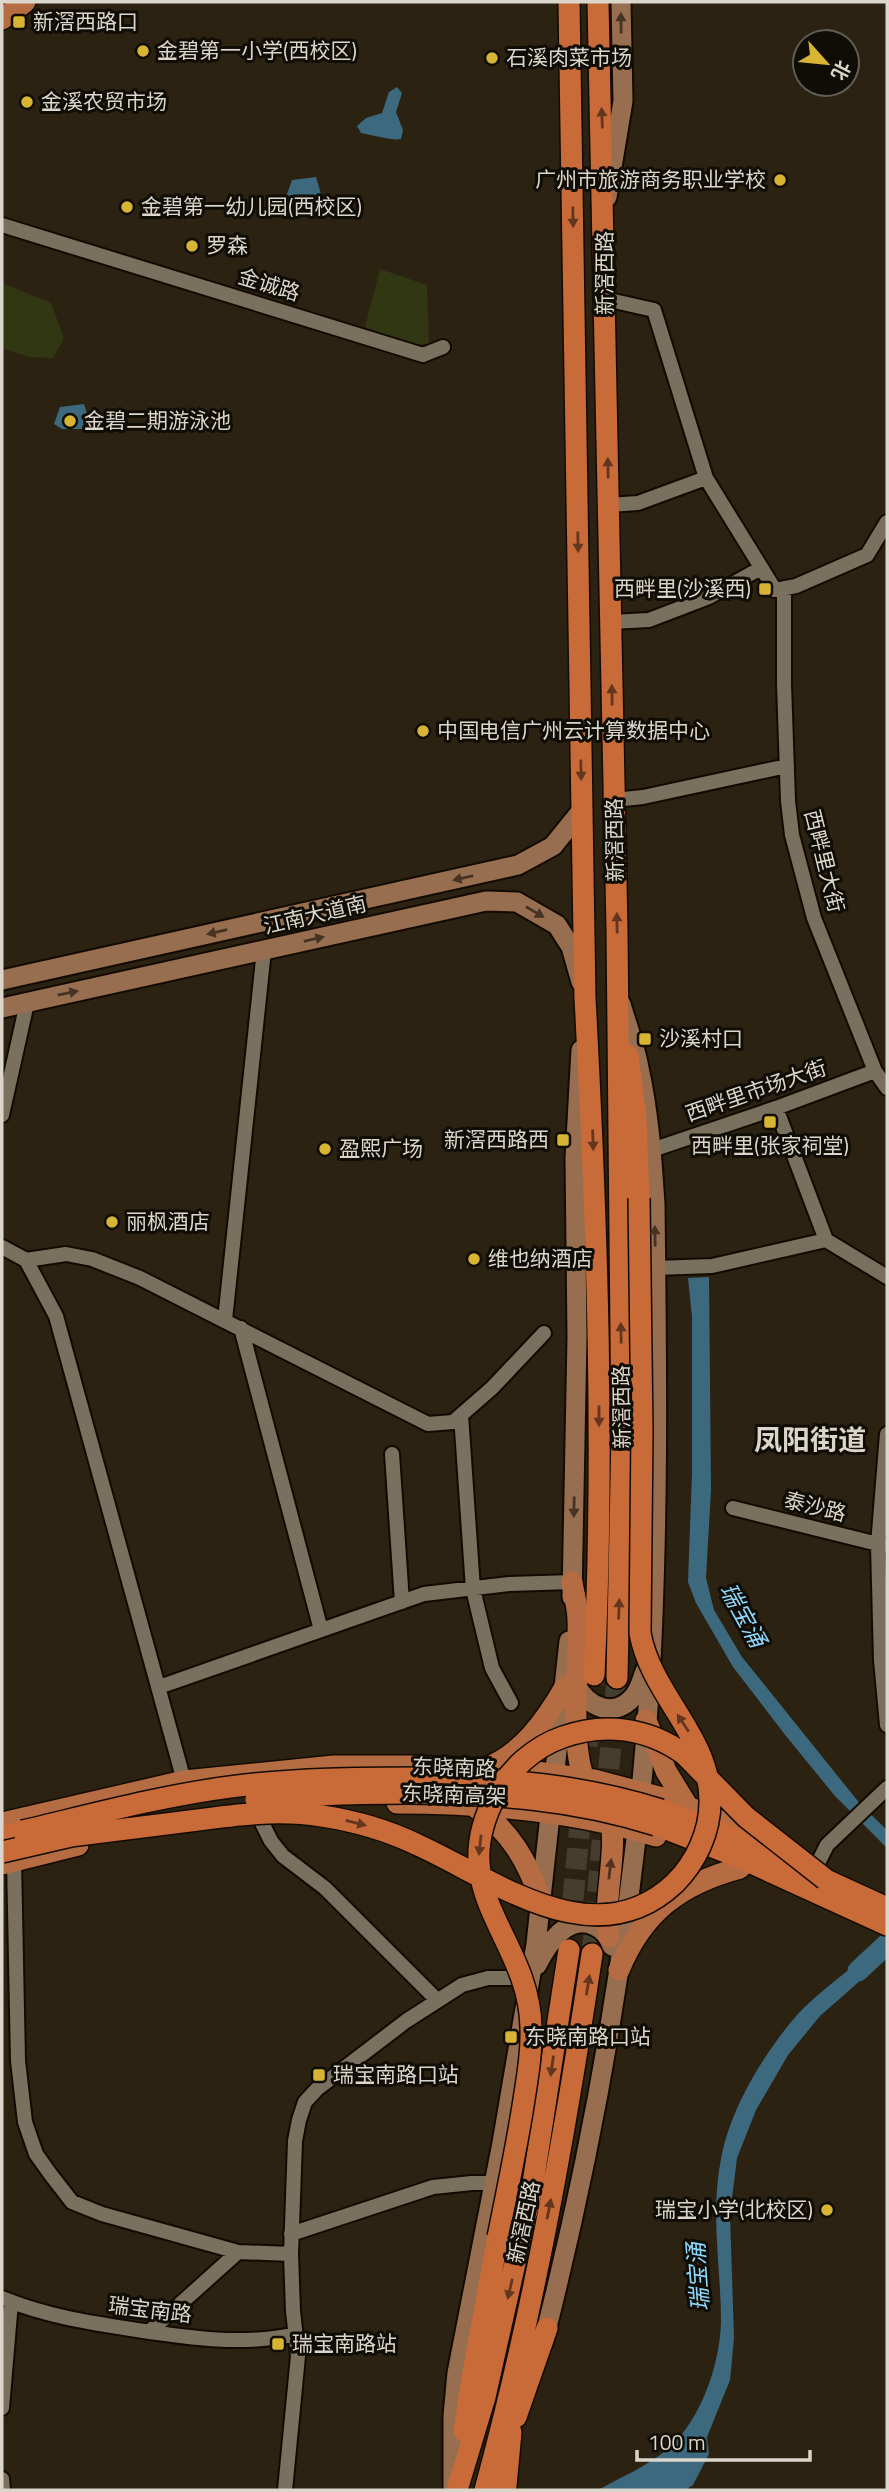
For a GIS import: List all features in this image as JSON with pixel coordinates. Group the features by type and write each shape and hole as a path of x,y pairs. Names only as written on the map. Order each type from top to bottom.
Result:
{"highway":[{"name":"新滘西路","path":"569,2 585,998 599,1343 598,1599 578,1682"},
{"name":"新滘西路","path":"598,2 618,991 622,1445 617,1678"},
{"path":"69,1836 257,1813 291,1812 321,1816 375,1828 405,1839 528,1900 559,1910 589,1914 618,1912 648,1902 684,1874 694,1859 709,1816 709,1788 698,1749 654,1676 640,1633 642,1431 639,1198 633,1084 618,991"},
{"path":"455,2490 472,2372 527,2082 532,2030 531,2011 522,1976 486,1901 480,1878 480,1839 490,1806 509,1775 532,1754 559,1738 608,1728 643,1733 672,1745 684,1754 746,1817 821,1872"},
{"name":"东晓南高架","path":"2,1836 180,1796 258,1784 354,1778 519,1781 579,1788 650,1806 821,1872 887,1908"},
{"name":"东晓南高架","path":"6,1859 69,1836 192,1809 265,1799 367,1793 526,1797 567,1802 612,1812 688,1836 887,1925"},
{"name":"新滘西路","path":"455,2490 485,2397 530,2196 569,1950"},
{"name":"新滘西路","path":"496,2489 517,2367 561,2147 592,1954"},
{"path":"496,2489 511,2429 547,2328"},
{"path":"511,2429 517,2367"}],"main road":[{"path":"2,19 25,2"},
{"path":"604,212 623,101 621,2"},
{"name":"江南大道南","path":"2,981 518,865 553,846 582,810"},
{"name":"江南大道南","path":"2,1008 486,901 504,900 517,902 557,925 570,947 585,998"},
{"path":"496,2489 547,2328 573,2212 619,1970 646,1720 655,1492 656,1268 652,1150 639,1065 618,991"},
{"path":"585,998 575,1133 577,1337 572,1582 578,1617 578,1746 583,1778 596,1798 636,1830"},
{"path":"578,1682 582,1698 598,1707 621,1707 634,1697 650,1654"},
{"path":"541,1901 529,1867 516,1846 494,1820 475,1807 484,1798 487,1788 486,1776 481,1770 505,1759 527,1740 578,1682"},
{"path":"455,2490 453,2416 457,2373 530,1978 555,1774 578,1682"},
{"path":"646,1720 666,1771 688,1807"},
{"name":"东晓南路","path":"2,1823 184,1781 334,1766 410,1766 555,1774 640,1790 688,1807 821,1872 887,1898"},
{"path":"555,1774 608,1814 613,1842 606,1905 609,1937 619,1970"},
{"name":"东晓南路","path":"6,1859 255,1809 368,1803 550,1813 636,1830 686,1846 887,1935"},
{"path":"619,1970 635,1935 673,1899 712,1875 740,1868"},
{"path":"530,1978 552,1939 569,1926 591,1924 609,1937"}],"street":[{"name":"金诚路","path":"2,225 423,355 443,347"},
{"path":"605,299 653,310 706,478 761,568 780,589 796,586 867,555 887,522"},
{"path":"609,505 638,503 706,478"},
{"path":"611,622 649,620 709,597 761,568"},
{"name":"西畔里大街","path":"780,589 792,835 814,918 875,1071 887,1088"},
{"path":"614,800 643,797 787,766"},
{"path":"225,1320 264,950"},
{"path":"2,1115 26,1003"},
{"name":"西畔里市场大街","path":"652,1150 875,1071"},
{"path":"776,1108 827,1240 887,1277"},
{"path":"656,1268 712,1266 827,1240"},
{"path":"2,1247 26,1260 56,1316 184,1781"},
{"path":"26,1260 66,1254 92,1259 140,1278 428,1424 453,1422 492,1388 544,1333"},
{"path":"241,1328 321,1630"},
{"path":"461,1415 473,1588 492,1668 511,1703"},
{"path":"887,1434 881,1660 887,1725"},
{"path":"392,1454 402,1602"},
{"name":"泰沙路","path":"733,1508 883,1545"},
{"path":"159,1687 424,1594 509,1584 572,1582"},
{"path":"821,1872 827,1845 883,1792"},
{"path":"255,1809 271,1841 283,1856 325,1888 436,1999"},
{"path":"6,1859 18,2061 25,2122 36,2154 72,2202 102,2214 238,2252 291,2254"},
{"path":"285,2490 297,2376 291,2254 295,2141 305,2102 317,2088 436,1999 462,1985 488,1978 530,1978"},
{"path":"291,2234 433,2187 494,2183"},
{"path":"149,2332 238,2252"},
{"path":"2,2408 6,2300"},
{"name":"瑞宝南路","path":"6,2300 66,2319 149,2332 245,2339 277,2338 296,2334"},
{"path":"2,2479 3,2490"}],"green space":[{"path":"380,269 427,285 429,344 410,345 365,327"},
{"path":"2,283 51,303 64,338 53,358 29,357 2,348"}],"water":[{"path":"397,87 402,93 396,112 403,130 401,139 361,133 357,126 366,118 382,113 389,92"},
{"path":"316,177 321,194 319,202 308,202 297,195 288,199 286,197 292,180"},
{"path":"84,404 89,420 87,429 62,429 54,424 60,407"},
{"path":"709,1277 711,1490 706,1578 714,1610 742,1657 861,1805 887,1830 887,1848 835,1796 733,1667 696,1603 688,1582 692,1472 692,1317 688,1278"},
{"path":"873,1950 887,1957 820,2016 788,2055 756,2110 737,2158 730,2214 734,2338 730,2380 707,2437 709,2454 693,2485 685,2490 598,2490 662,2453 691,2422 713,2373 720,2338 716,2200 721,2159 732,2121 761,2064 797,2015"}],"waterway":[{"name":"瑞宝涌","path":"858,1971 887,1944"}],"tunnel":[{"path":"587,1746 594,1675"},
{"path":"592,1954 617,1678"},
{"path":"570,1931 582,1802"}],"place":[{"name":"新滘西路口","path":"19,22"},
{"name":"金碧第一小学(西校区)","path":"143,51"},
{"name":"石溪肉菜市场","path":"492,58"},
{"name":"金溪农贸市场","path":"27,102"},
{"name":"广州市旅游商务职业学校","path":"780,180"},
{"name":"金碧第一幼儿园(西校区)","path":"127,207"},
{"name":"罗森","path":"192,246"},
{"name":"金碧二期游泳池","path":"70,421"},
{"name":"西畔里(沙溪西)","path":"765,589"},
{"name":"中国电信广州云计算数据中心","path":"423,731"},
{"name":"沙溪村口","path":"645,1039"},
{"name":"西畔里(张家祠堂)","path":"770,1122"},
{"name":"新滘西路西","path":"563,1140"},
{"name":"盈熙广场","path":"325,1149"},
{"name":"丽枫酒店","path":"112,1222"},
{"name":"维也纳酒店","path":"474,1259"},
{"name":"东晓南路口站","path":"511,2037"},
{"name":"瑞宝南路口站","path":"319,2075"},
{"name":"瑞宝小学(北校区)","path":"827,2210"},
{"name":"瑞宝南路站","path":"278,2344"}],"district":[{"name":"凤阳街道","path":"810,1440"}]}
